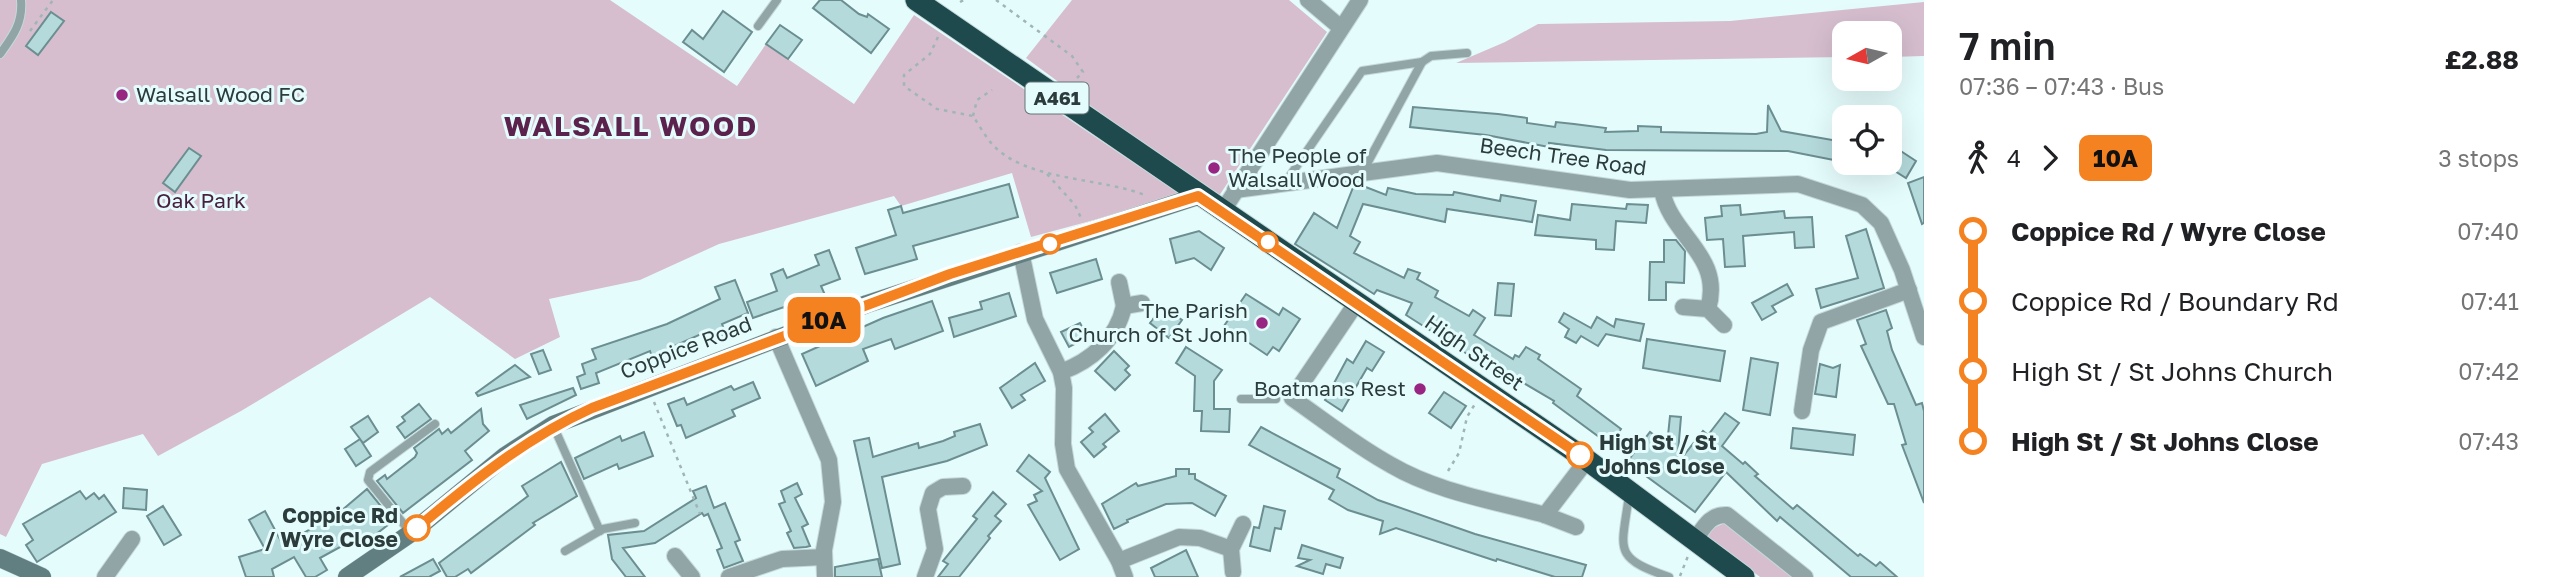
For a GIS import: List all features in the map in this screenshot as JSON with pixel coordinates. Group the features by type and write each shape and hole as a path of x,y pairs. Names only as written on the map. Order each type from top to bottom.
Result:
{"highway":[{"name":"A461","path":"916,0 1222,212"},
{"name":"High Street","path":"1222,212 1587,460 1744,577"}],"main road":[{"name":"Coppice Road","path":"347,577 368,571 505,456 553,425 776,337 1021,252 1198,196"},
{"path":"0,559 42,577"}],"street":[{"path":"1308,0 1341,28"},
{"path":"1222,212 1360,0"},
{"name":"Beech Tree Road","path":"1235,190 1283,186 1437,163 1604,187 1662,190 1798,184 1862,205 1881,223 1909,290 1924,337"},
{"path":"1662,190 1671,218 1699,250 1708,271 1713,292 1708,309"},
{"path":"1021,252 1035,319 1061,372 1065,388 1063,444 1067,469 1122,569 1179,537 1200,538 1231,549"},
{"path":"1061,372 1085,363 1112,334 1121,320 1124,306 1119,282"},
{"path":"1809,405 1811,350 1821,322 1909,290"},
{"path":"1357,302 1284,399 1392,466 1442,487 1545,515 1576,527"},
{"path":"1124,306 1142,303"},
{"path":"1683,307 1708,309 1724,325"},
{"path":"776,337 829,460 833,502 824,556 825,577"},
{"path":"1545,515 1587,460"},
{"path":"925,577 935,549 928,509 933,493 943,486 963,486"},
{"path":"1695,540 1717,514 1727,514 1805,577"},
{"path":"1233,572 1231,549 1243,524"},
{"path":"105,577 132,539"},
{"path":"675,556 692,577"},
{"path":"729,577 782,559 824,556"}],"lane":[{"path":"0,54 21,20 21,0"},
{"path":"758,26 777,0"},
{"path":"1283,186 1362,71 1422,61 1431,56 1467,53"},
{"path":"1361,173 1422,61"},
{"path":"1241,399 1284,399"},
{"path":"411,533 369,480 370,472 435,424"},
{"path":"553,425 600,531"},
{"path":"1630,492 1622,535 1628,556 1637,566 1669,577"},
{"path":"565,551 600,531 635,523"}],"path":[{"path":"996,0 1072,56 1083,72 1077,78"},
{"path":"941,18 937,39 930,54 904,75 904,86 937,109 973,116 993,145 1047,174 1131,190 1145,195 1163,209"},
{"path":"973,116 977,100 992,90"},
{"path":"1047,174 1075,205 1088,233"},
{"path":"647,386 700,514"},
{"path":"1442,487 1459,453 1467,417 1484,389"}],"green space":[{"name":"Oak Park","path":"0,0 610,0 737,86 766,44 854,104 914,15 1183,196 1031,237 1012,173 901,206 894,196 719,244 640,280 549,299 560,337 515,359 430,297 241,411 158,456 143,434 42,464 6,537 0,534"},
{"path":"1072,0 1289,0 1327,32 1217,199 1026,58"},
{"path":"1924,2 1924,56 1902,57 1902,21 1832,21 1832,57 1456,63 1538,24 1730,21"},
{"path":"1727,522 1798,577 1760,577 1707,537 1709,530"}],"building":[{"path":"820,0 841,0 859,14 867,17 868,14 889,29 871,53 813,8"},
{"path":"723,11 752,32 724,72 683,42 692,30 703,39"},
{"path":"51,12 64,21 38,55 26,46"},
{"path":"780,25 802,40 788,59 766,44"},
{"path":"1768,105 1781,131 1832,140 1832,160 1788,151 1606,150 1549,143 1549,147 1486,135 1410,127 1413,107 1527,118 1527,123 1555,127 1556,122 1606,128 1605,132 1638,131 1638,126 1661,127 1661,132 1767,132"},
{"path":"189,148 201,156 175,192 163,183"},
{"path":"1902,152 1916,161 1906,178 1901,175"},
{"path":"1924,177 1924,223 1922,224 1908,183"},
{"path":"1009,184 1018,217 913,246 917,259 865,274 856,248 896,235 888,210 901,206 903,213"},
{"path":"1358,184 1386,195 1388,188 1416,194 1453,195 1454,192 1500,201 1501,195 1536,201 1532,222 1447,209 1445,222 1363,204 1350,236 1360,242 1354,253 1404,278 1408,269 1420,273 1417,279 1438,291 1435,297 1469,316 1473,310 1485,318 1474,335 1513,359 1515,355 1519,357 1526,347 1540,355 1538,359 1581,389 1577,396 1621,429 1610,445 1553,403 1554,401 1500,369 1497,373 1406,315 1412,303 1377,290 1374,294 1295,244 1314,213 1337,228 1354,185"},
{"path":"1572,204 1626,209 1627,204 1648,205 1646,223 1616,221 1614,250 1596,249 1596,240 1535,235 1538,215 1570,220"},
{"path":"1740,205 1741,215 1784,211 1785,218 1812,217 1814,247 1795,248 1794,232 1743,236 1745,266 1725,267 1723,239 1707,240 1705,218 1722,216 1721,206"},
{"path":"1866,229 1884,288 1821,308 1816,289 1858,278 1846,236"},
{"path":"1199,231 1224,248 1211,270 1194,258 1176,263 1170,239"},
{"path":"1664,240 1676,240 1685,251 1684,283 1666,282 1666,300 1649,300 1650,262 1664,262"},
{"path":"829,250 840,279 821,286 825,295 786,312 784,307 753,318 747,302 777,291 771,274 783,269 787,278 819,265 815,255"},
{"path":"1096,259 1102,279 1057,293 1050,273"},
{"path":"735,280 748,313 722,324 726,334 704,342 701,334 672,347 674,351 653,360 650,351 596,373 599,383 581,389 577,377 585,374 582,364 596,359 592,349 667,324 720,299 715,287"},
{"path":"1498,283 1514,284 1511,316 1495,315"},
{"path":"1787,284 1793,295 1772,306 1776,312 1762,320 1752,303"},
{"path":"1009,293 1016,316 954,337 949,318 982,309 980,302"},
{"name":"The Parish Church of St John","path":"1246,294 1279,315 1283,308 1300,319 1279,351 1273,347 1267,355 1224,326"},
{"path":"932,301 943,331 895,349 891,339 863,349 868,361 816,386 802,354 883,318"},
{"path":"1163,306 1182,320 1169,338 1150,323"},
{"path":"1886,310 1892,328 1887,331 1892,350 1916,405 1922,403 1924,411 1924,503 1902,445 1906,444 1894,404 1888,404 1861,346 1866,344 1857,320"},
{"path":"1564,313 1591,328 1597,317 1614,327 1616,319 1644,324 1640,341 1606,334 1598,346 1581,336 1576,343 1565,337 1569,329 1559,322"},
{"path":"1080,323 1088,337 1069,347 1061,332"},
{"path":"1647,339 1725,351 1720,381 1643,368"},
{"path":"1366,341 1384,352 1372,371 1367,368 1342,411 1325,400 1347,359 1353,363"},
{"path":"1186,347 1222,370 1214,381 1214,409 1230,409 1229,432 1201,431 1202,411 1194,411 1195,376 1176,363"},
{"path":"543,350 551,370 539,374 531,354"},
{"path":"1114,351 1129,366 1125,370 1130,375 1115,390 1095,371"},
{"path":"1751,358 1778,363 1770,415 1743,410"},
{"path":"1035,363 1045,381 1021,395 1025,400 1012,408 1000,388"},
{"path":"1820,364 1833,368 1840,365 1836,397 1815,394"},
{"path":"515,365 530,377 478,396 476,393"},
{"path":"753,382 760,398 732,410 735,416 686,438 681,425 677,426 668,404 684,398 687,405 731,386 734,390"},
{"path":"573,388 576,395 527,419 520,405"},
{"path":"1444,392 1466,406 1451,428 1429,413"},
{"path":"419,404 431,419 405,438 397,427 405,421 402,417"},
{"path":"481,409 483,424 489,431 465,451 472,460 403,513 377,481 385,475 387,479 415,457 417,453 414,448 439,429 442,434 448,429 451,433"},
{"path":"1725,413 1739,423 1722,446 1743,464 1745,462 1758,474 1755,476 1793,509 1797,505 1858,556 1860,554 1876,566 1880,562 1897,577 1851,577 1780,517 1777,521 1726,472 1695,512 1627,462 1650,432 1667,445 1670,416 1681,417 1677,464 1703,431 1708,435"},
{"path":"1105,414 1119,431 1103,444 1106,447 1094,457 1081,442 1093,432 1089,428"},
{"path":"368,416 378,432 363,443 351,427"},
{"path":"980,424 987,445 947,461 882,477 900,564 882,568 854,441 869,438 873,457 918,443 919,448 943,441 955,436 954,432"},
{"path":"1261,427 1340,469 1337,477 1378,500 1475,534 1586,565 1582,577 1555,577 1396,528 1380,534 1383,521 1348,510 1329,499 1334,490 1249,445"},
{"path":"1793,428 1855,435 1853,455 1791,448"},
{"path":"644,432 653,456 619,469 617,464 584,479 575,458 620,436 622,441"},
{"path":"360,439 371,456 356,466 345,449"},
{"path":"1029,455 1050,472 1045,478 1079,549 1060,560 1028,505 1037,501 1034,495 1042,491 1017,471"},
{"path":"561,462 577,496 533,523 535,525 471,573 468,569 455,577 447,577 439,563 528,496 522,486"},
{"path":"1176,469 1189,469 1189,474 1195,474 1195,479 1226,496 1215,516 1192,503 1166,504 1127,520 1128,522 1114,529 1102,504 1136,483 1138,486 1176,476"},
{"path":"797,483 802,494 795,498 808,524 802,527 810,546 794,548 787,533 791,531 779,504 785,502 781,491"},
{"path":"706,486 714,508 725,503 740,540 735,542 743,561 724,568 717,550 722,548 708,514 704,516 702,513 655,543 623,548 645,577 626,577 612,559 608,535 644,531 696,498 693,491"},
{"path":"124,488 147,490 146,510 123,508"},
{"path":"367,489 393,521 367,541 362,535 320,558 327,570 315,577 306,577 294,557 272,569 274,577 246,577 239,557 265,549 249,520 265,511 283,545 341,511"},
{"path":"80,491 86,499 94,493 99,499 104,495 116,512 37,562 26,545 33,540 23,524"},
{"path":"993,492 1006,504 995,516 1001,521 988,536 990,538 959,577 938,577 948,564 943,561 977,519 973,516"},
{"path":"163,506 181,535 164,545 147,516"},
{"path":"1264,506 1285,511 1281,529 1275,528 1270,551 1250,546 1254,527 1259,528"},
{"path":"1302,545 1343,558 1340,568 1326,564 1323,574 1297,566 1310,560 1298,558"},
{"path":"1186,550 1198,577 1155,577 1151,568"},
{"path":"433,559 440,571 429,577 400,577"},
{"path":"878,559 882,577 835,577 835,567"}],"bus line":[{"name":"10A","path":"417,528 505,456 553,425 592,408 950,274 1088,233 1198,196 1580,455"}],"place":[{"name":"Walsall Wood FC","path":"122,95"},
{"name":"The People of Walsall Wood","path":"1214,168"},
{"name":"The Parish Church of St John","path":"1262,323"},
{"name":"Boatmans Rest","path":"1420,389"},
{"name":"High St / St Johns Close","path":"1580,455"},
{"name":"Coppice Rd / Wyre Close","path":"417,528"}],"district":[{"name":"WALSALL WOOD","path":"631,126"}]}
